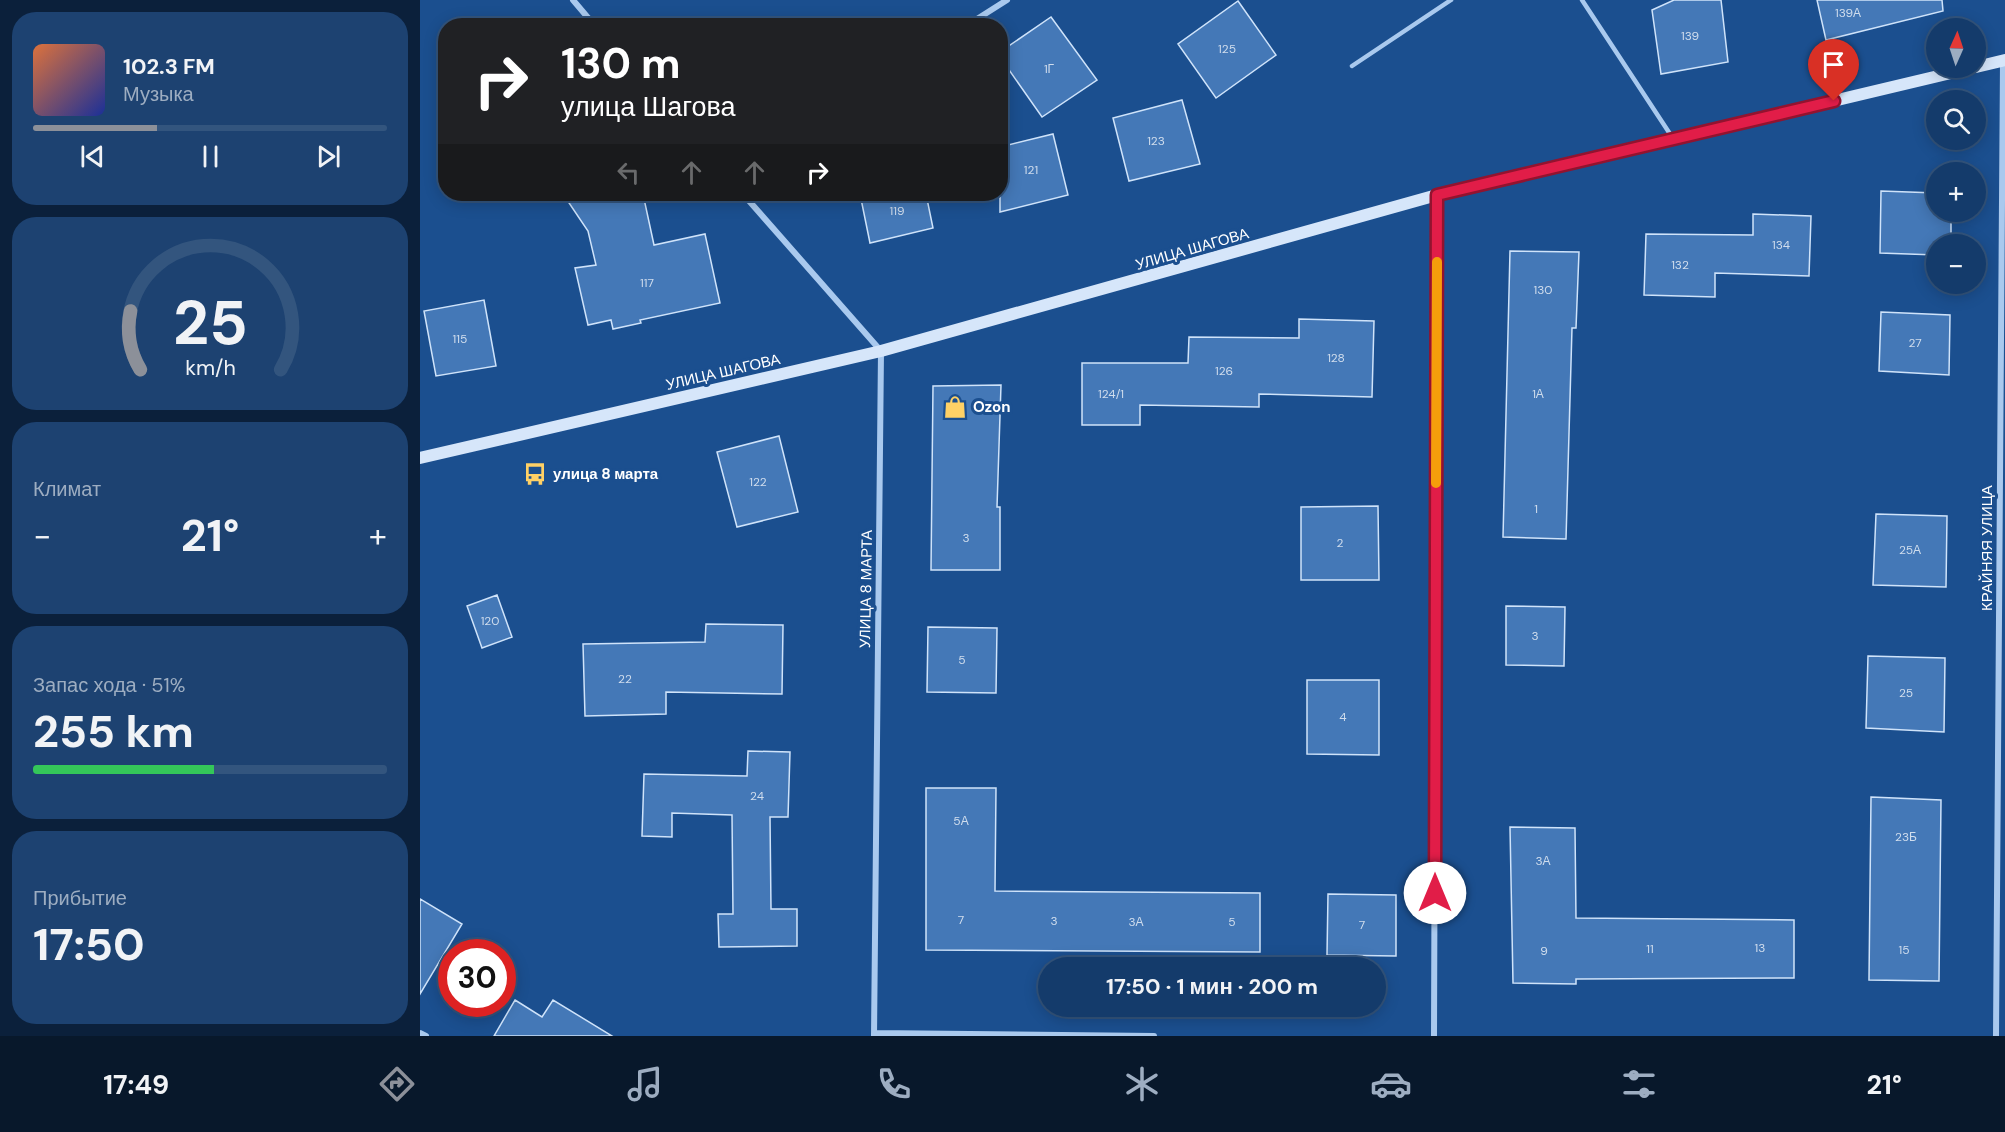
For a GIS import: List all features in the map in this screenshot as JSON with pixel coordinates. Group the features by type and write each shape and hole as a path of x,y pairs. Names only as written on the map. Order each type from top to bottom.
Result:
{"main road":[{"name":"УЛИЦА ШАГОВА","path":"1986,64 2004,60"},
{"name":"УЛИЦА ШАГОВА","path":"420,458 881,351 1437,195 1928,78"}],"street":[{"path":"573,0 588,18"},
{"path":"979,18 1007,0"},
{"name":"КРАЙНЯЯ УЛИЦА","path":"1996,1036 2004,60"},
{"path":"1434,1036 1437,195"},
{"path":"749,201 881,351"},
{"name":"УЛИЦА 8 МАРТА","path":"874,1035 881,351"},
{"path":"420,1032 426,1036"},
{"path":"874,1035 1154,1036"}],"lane":[{"path":"1352,66 1450,0"},
{"path":"1582,0 1673,139"}],"building":[{"path":"1674,0 1721,0 1728,62 1661,74 1652,10"},
{"path":"1817,0 1942,0 1943,11 1826,40"},
{"path":"1238,1 1276,55 1216,98 1178,44"},
{"path":"1051,17 1097,80 1042,117 1008,68 1008,47"},
{"path":"1182,100 1200,164 1129,181 1113,118"},
{"path":"1053,134 1068,195 1000,212 1000,201 1008,201 1008,145"},
{"path":"1881,191 1926,193 1926,222 1951,222 1951,234 1926,234 1926,255 1880,253"},
{"path":"568,201 645,201 654,245 705,234 720,303 640,320 641,323 613,329 611,320 588,325 575,268 596,265 588,231"},
{"path":"861,201 927,201 933,228 870,243"},
{"path":"1753,214 1811,216 1809,276 1715,273 1715,297 1644,295 1646,234 1753,235"},
{"path":"1510,251 1579,252 1576,328 1572,328 1566,539 1503,537"},
{"path":"484,300 496,366 436,376 424,311"},
{"path":"1881,312 1950,315 1949,375 1879,371"},
{"path":"1299,319 1374,321 1372,397 1259,394 1259,407 1140,405 1140,425 1082,425 1082,363 1188,363 1189,337 1299,338"},
{"path":"1001,385 997,507 1000,507 1000,570 931,570 933,386"},
{"path":"779,436 798,512 737,527 717,452"},
{"path":"1378,506 1379,580 1301,580 1301,507"},
{"path":"1876,514 1947,516 1946,587 1873,585"},
{"path":"497,595 512,637 482,648 467,606"},
{"path":"1506,606 1565,607 1564,666 1506,665"},
{"path":"706,624 783,625 782,694 666,692 666,714 585,716 583,644 705,642"},
{"path":"928,627 997,628 996,693 927,692"},
{"path":"1868,656 1945,658 1944,732 1866,728"},
{"path":"1307,680 1379,680 1379,755 1307,754"},
{"path":"748,751 790,752 788,817 770,817 771,909 797,909 797,946 719,947 718,914 733,914 732,815 672,813 672,837 642,836 644,774 747,776"},
{"path":"926,788 996,788 995,891 1260,893 1260,952 926,950"},
{"path":"1871,797 1941,800 1939,981 1869,980"},
{"path":"1510,827 1575,828 1576,918 1794,920 1794,978 1576,979 1576,984 1513,983"},
{"path":"1328,894 1396,895 1396,956 1327,955"},
{"path":"420,899 462,924 453,939 438,939 438,964 420,994"},
{"path":"553,1000 612,1036 494,1036 505,1017 516,1017 516,1001 542,1017"}],"slow traffic":[{"path":"1436,483 1437,262"}],"place":[{"name":"Ozon","path":"955,407"},
{"name":"улица 8 марта","path":"535,474"}],"route":[{"path":"1435,893 1437,195 1834,101"}]}
